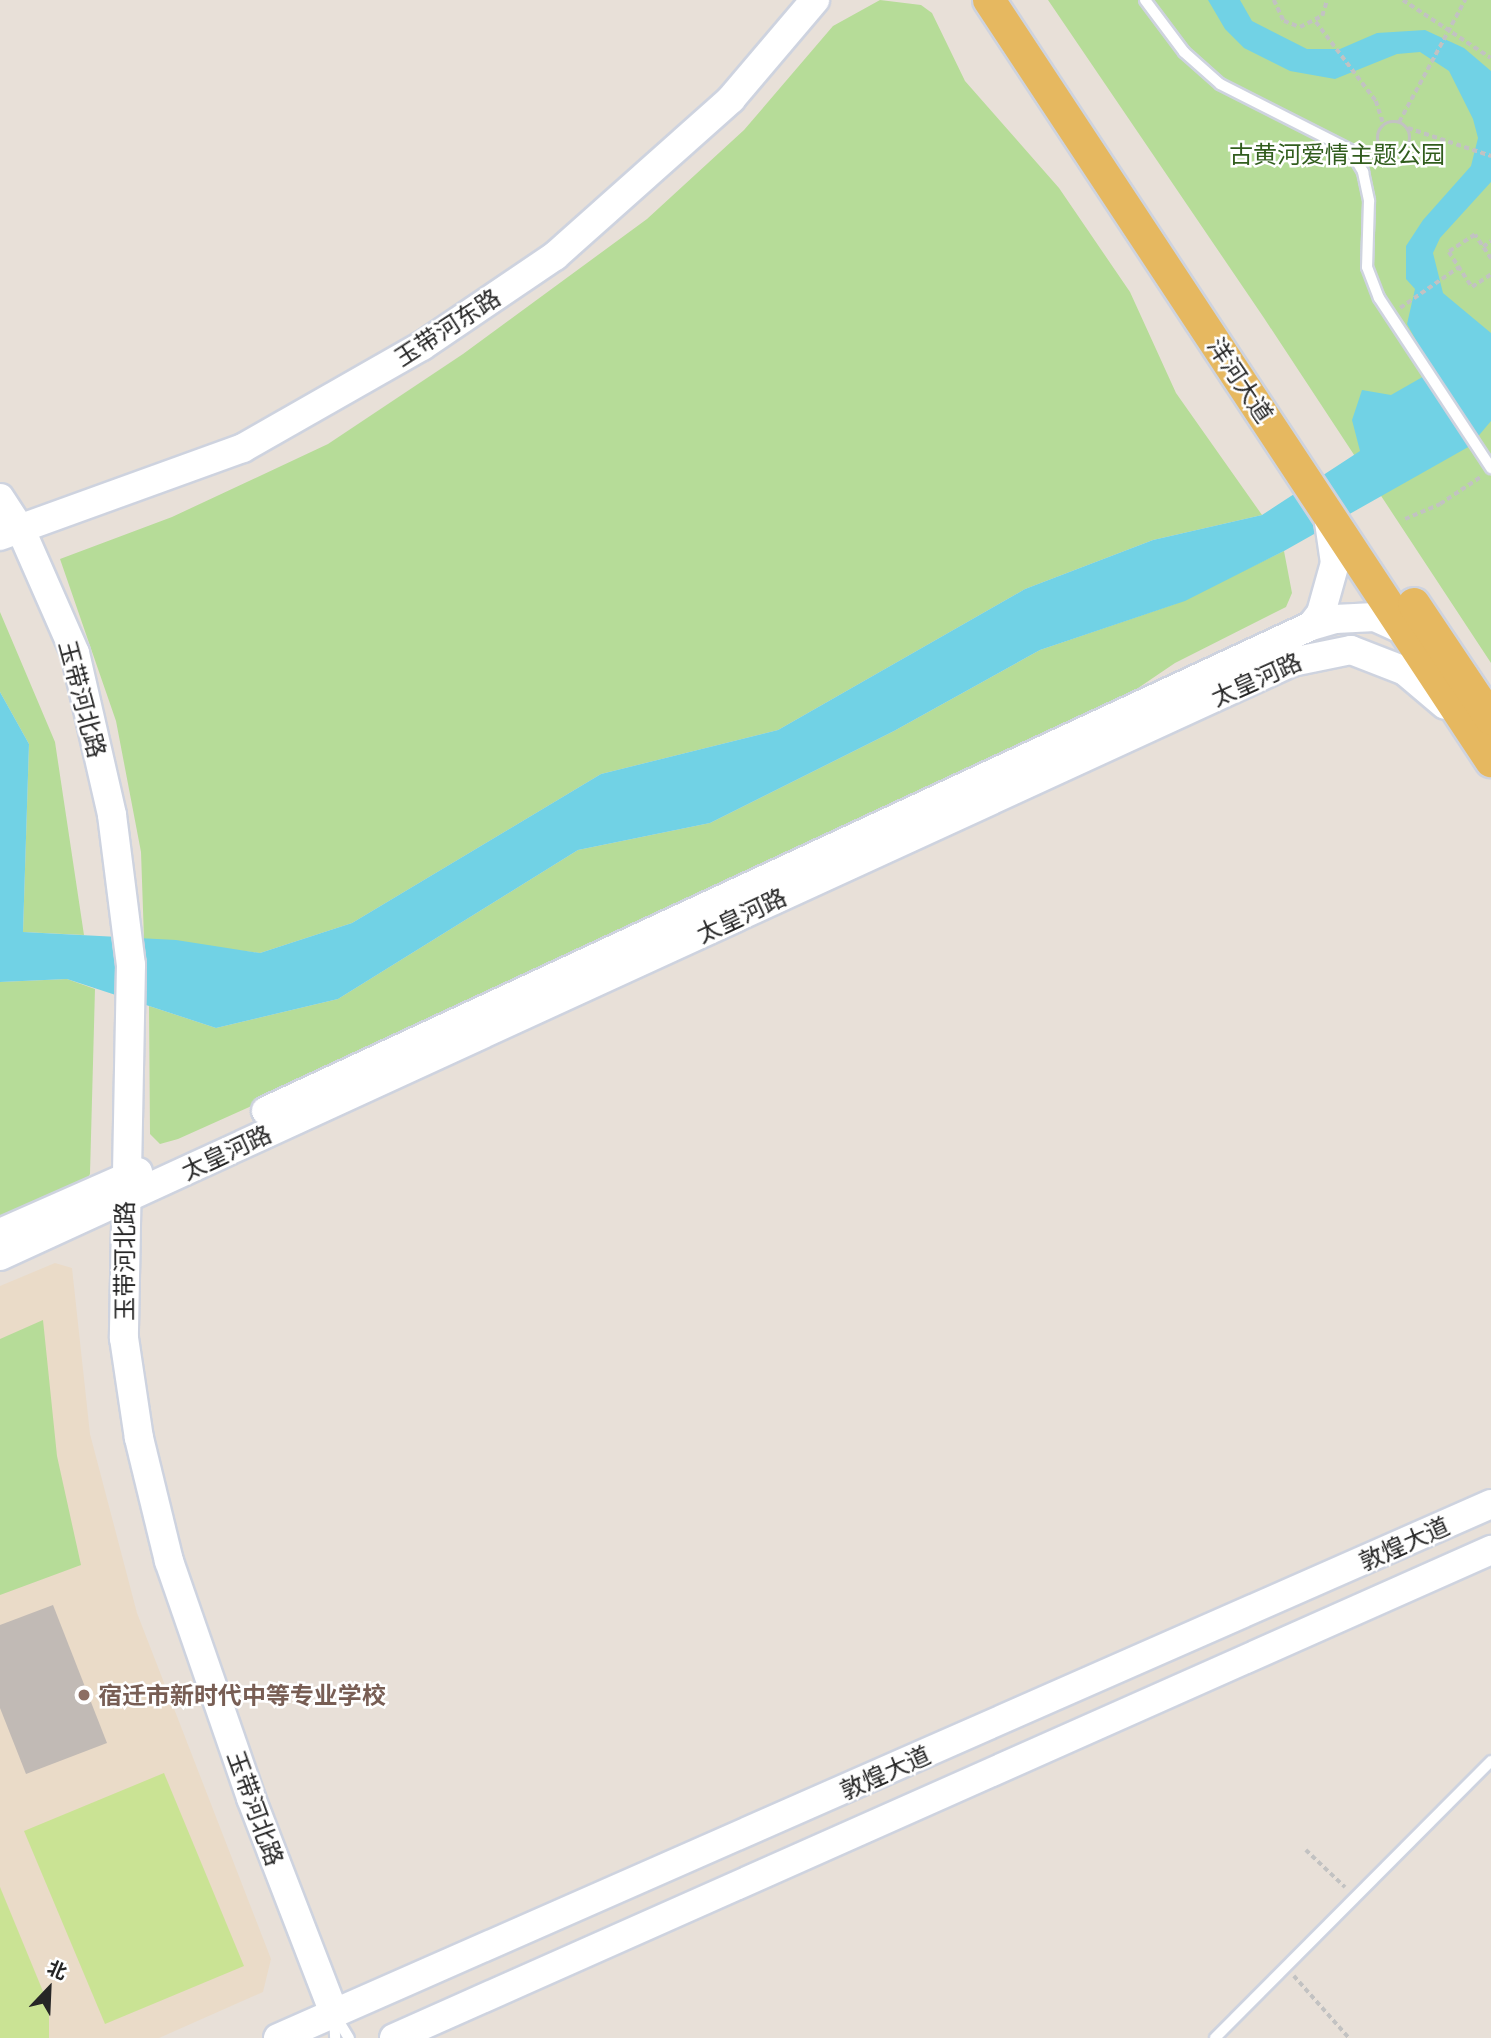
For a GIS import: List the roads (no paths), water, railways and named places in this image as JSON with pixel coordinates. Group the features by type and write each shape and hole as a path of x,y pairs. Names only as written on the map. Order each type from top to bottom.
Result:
{"main road":[{"name":"洋河大道","path":"989,0 1395,614 1481,725"},
{"name":"洋河大道","path":"1014,0 1395,614 1445,651 1481,725 1491,761"}],"street":[{"name":"玉带河东路","path":"10,533 243,448 433,339 555,256 731,99 815,0"},
{"name":"玉带河北路","path":"0,498 10,533 75,653 113,815 131,965 124,1189 124,1338 139,1438 169,1561 251,1798 335,2026"},
{"name":"太皇河路","path":"0,1256 124,1189 1311,626 1321,613 1335,563 1327,509"},
{"path":"1311,626 1335,619 1395,614"},
{"path":"1292,662 1395,614"},
{"name":"太皇河路","path":"0,1233 124,1189 1292,662 1333,650 1376,657 1419,680 1481,725"},
{"name":"敦煌大道","path":"278,2038 335,2026 1491,1504"},
{"name":"敦煌大道","path":"394,2038 1491,1550"}],"lane":[{"path":"1145,0 1184,52 1220,84 1350,150 1363,172 1369,201 1367,267 1409,348 1491,469"},
{"path":"1215,2038 1491,1761"},
{"path":"432,2038 455,2011"},
{"path":"335,2026 349,2038"}],"water":[{"path":"1208,0 1240,0 1252,21 1307,49 1340,49 1377,33 1425,30 1464,48 1491,71 1491,182 1440,238 1433,253 1443,293 1491,333 1491,421 1470,446 1284,551 1185,601 1040,650 894,731 710,823 578,850 338,999 216,1028 67,979 0,982 0,692 29,744 23,932 176,940 260,953 352,923 601,774 778,730 1025,589 1153,540 1262,515 1360,451 1352,420 1362,390 1391,395 1433,371 1407,324 1415,289 1406,279 1406,246 1423,220 1471,166 1478,138 1473,119 1449,71 1420,52 1397,54 1335,79 1290,71 1244,48 1225,29"}],"place":[{"name":"宿迁市新时代中等专业学校","path":"84,1695"}],"park label":[{"name":"古黄河爱情主题公园","path":"1337,154"}]}
